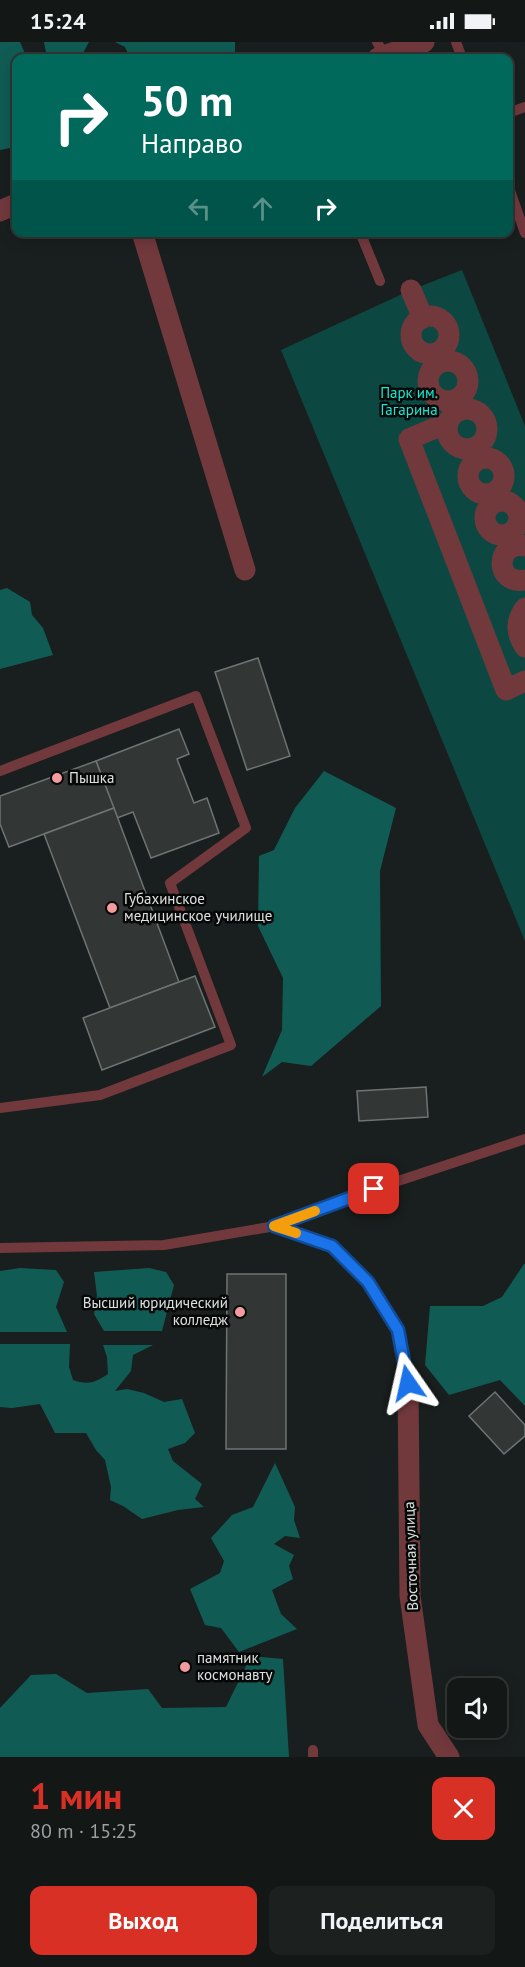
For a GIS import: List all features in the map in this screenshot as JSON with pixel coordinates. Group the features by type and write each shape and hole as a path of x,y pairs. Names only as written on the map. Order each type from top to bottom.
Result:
{"street":[{"path":"380,52 424,42"},
{"path":"144,237 245,570"},
{"path":"411,290 423,318 431,316 446,325 449,333 448,341 438,358 458,363 465,370 468,378 467,387 446,432 456,447 495,461 500,466 503,482 494,497 511,503 519,515 519,523 515,530 516,542 502,558 502,566 511,579 525,580"},
{"path":"477,454 486,435 487,426 484,417 468,408 454,411 409,439 506,690 525,681"},
{"path":"525,608 519,616 517,627 519,638 525,647"},
{"name":"Восточная улица","path":"408,1383 410,1596 428,1725 449,1757"}],"lane":[{"path":"513,200 525,233"},
{"path":"362,237 380,281"},
{"path":"0,771 196,696 246,828 170,883 231,1045 100,1095 0,1108"},
{"path":"0,1248 164,1245 274,1226 374,1189 525,1139"},
{"path":"274,1226 332,1246 368,1282 398,1330 408,1383"}],"green space":[{"path":"0,42 20,42 25,54 12,54 12,147 0,150"},
{"path":"44,42 89,42 83,54 46,54"},
{"path":"115,42 235,42 235,54 128,54 125,47"},
{"name":"Парк им. Гагарина","path":"462,270 525,426 525,941 281,350 411,290"},
{"path":"7,588 30,602 32,615 43,628 53,655 0,669 0,590"},
{"path":"324,771 396,808 380,871 381,1006 311,1066 282,1062 262,1077 282,1030 283,978 258,926 259,856 274,850 295,808"},
{"path":"524,1264 525,1406 500,1380 449,1395 425,1365 430,1306 483,1306 502,1297"},
{"path":"20,1268 56,1270 64,1282 56,1307 67,1332 0,1332 0,1271"},
{"path":"149,1268 166,1272 174,1285 162,1331 104,1331 94,1314 97,1296 94,1272"},
{"path":"0,1344 70,1344 69,1367 73,1380 87,1383 108,1374 107,1357 103,1345 153,1345 133,1355 131,1371 115,1391 127,1389 144,1393 164,1402 182,1399 195,1433 185,1443 168,1449 173,1461 202,1484 195,1499 204,1507 178,1510 142,1519 110,1500 111,1487 105,1460 86,1433 55,1433 40,1404 12,1408 0,1407"},
{"path":"275,1463 295,1507 294,1520 300,1538 285,1536 274,1544 294,1555 289,1566 293,1579 272,1590 281,1614 297,1629 239,1652 221,1628 205,1625 190,1589 220,1573 224,1561 211,1538 232,1515 253,1507"},
{"path":"251,1656 283,1659 289,1757 0,1757 0,1708 31,1675 56,1674 87,1693 148,1689 162,1708 226,1707"}],"building":[{"path":"258,658 290,756 247,770 215,672"},
{"path":"179,729 189,754 177,759 194,803 207,798 219,833 151,858 133,812 117,818 96,761"},
{"path":"96,761 114,808 9,847 0,824 0,796"},
{"name":"Губахинское медицинское училище","path":"114,808 179,982 110,1008 44,834"},
{"path":"195,976 215,1027 102,1070 83,1018"},
{"path":"426,1087 428,1117 359,1121 357,1091"},
{"path":"227,1274 286,1274 286,1449 226,1449"},
{"path":"495,1392 525,1425 525,1436 504,1454 469,1416"}],"slow traffic":[{"path":"296,1233 274,1226 315,1211"}],"place":[{"name":"Пышка","path":"57,778"},
{"name":"Губахинское медицинское училище","path":"112,908"},
{"name":"Высший юридический колледж","path":"240,1312"},
{"name":"памятник космонавту","path":"185,1667"}],"route":[{"path":"374,1189 274,1226 332,1246 368,1282 398,1330 408,1383"}]}
